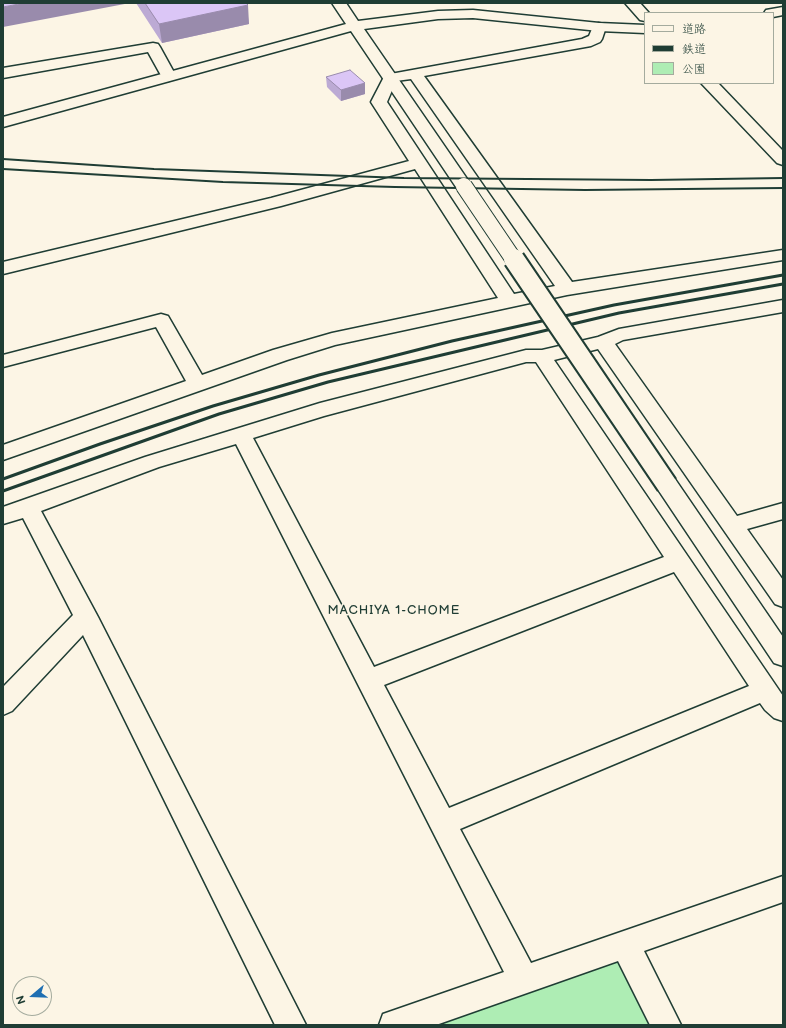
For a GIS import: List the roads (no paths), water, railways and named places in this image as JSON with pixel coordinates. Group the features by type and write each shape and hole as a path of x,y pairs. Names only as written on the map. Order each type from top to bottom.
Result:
{"street":[{"path":"338,3 783,656"},
{"path":"632,3 644,16"},
{"path":"3,122 354,26 428,16 466,14 520,18 599,27 644,29"},
{"path":"390,78 586,44 595,39 599,27"},
{"path":"3,73 153,47 168,76"},
{"path":"414,73 567,289"},
{"path":"390,78 379,102 509,301"},
{"path":"710,84 783,160"},
{"path":"3,268 275,202 420,163"},
{"path":"3,453 280,355 332,339 567,289 783,255"},
{"path":"291,1025 86,617 10,511 152,462 320,410 526,356 542,356 603,342 619,334 783,306"},
{"path":"3,361 162,320 198,385"},
{"path":"603,342 783,598"},
{"path":"542,356 765,690 774,703 783,710"},
{"path":"241,434 524,980"},
{"path":"733,525 783,511"},
{"path":"368,680 679,562"},
{"path":"3,704 86,617"},
{"path":"443,823 765,690"},
{"path":"394,1025 783,889"},
{"path":"625,944 666,1025"}],"railway":[{"path":"3,159 154,169 404,178 651,180 783,178"},
{"path":"3,169 223,182 395,187 585,190 783,188"},
{"path":"3,479 100,444 213,406 319,375 452,341 614,305 783,275"},
{"path":"3,491 219,414 328,382 619,313 783,284"}],"district":[{"name":"MACHIYA 1-CHOME","path":"394,611"}]}
